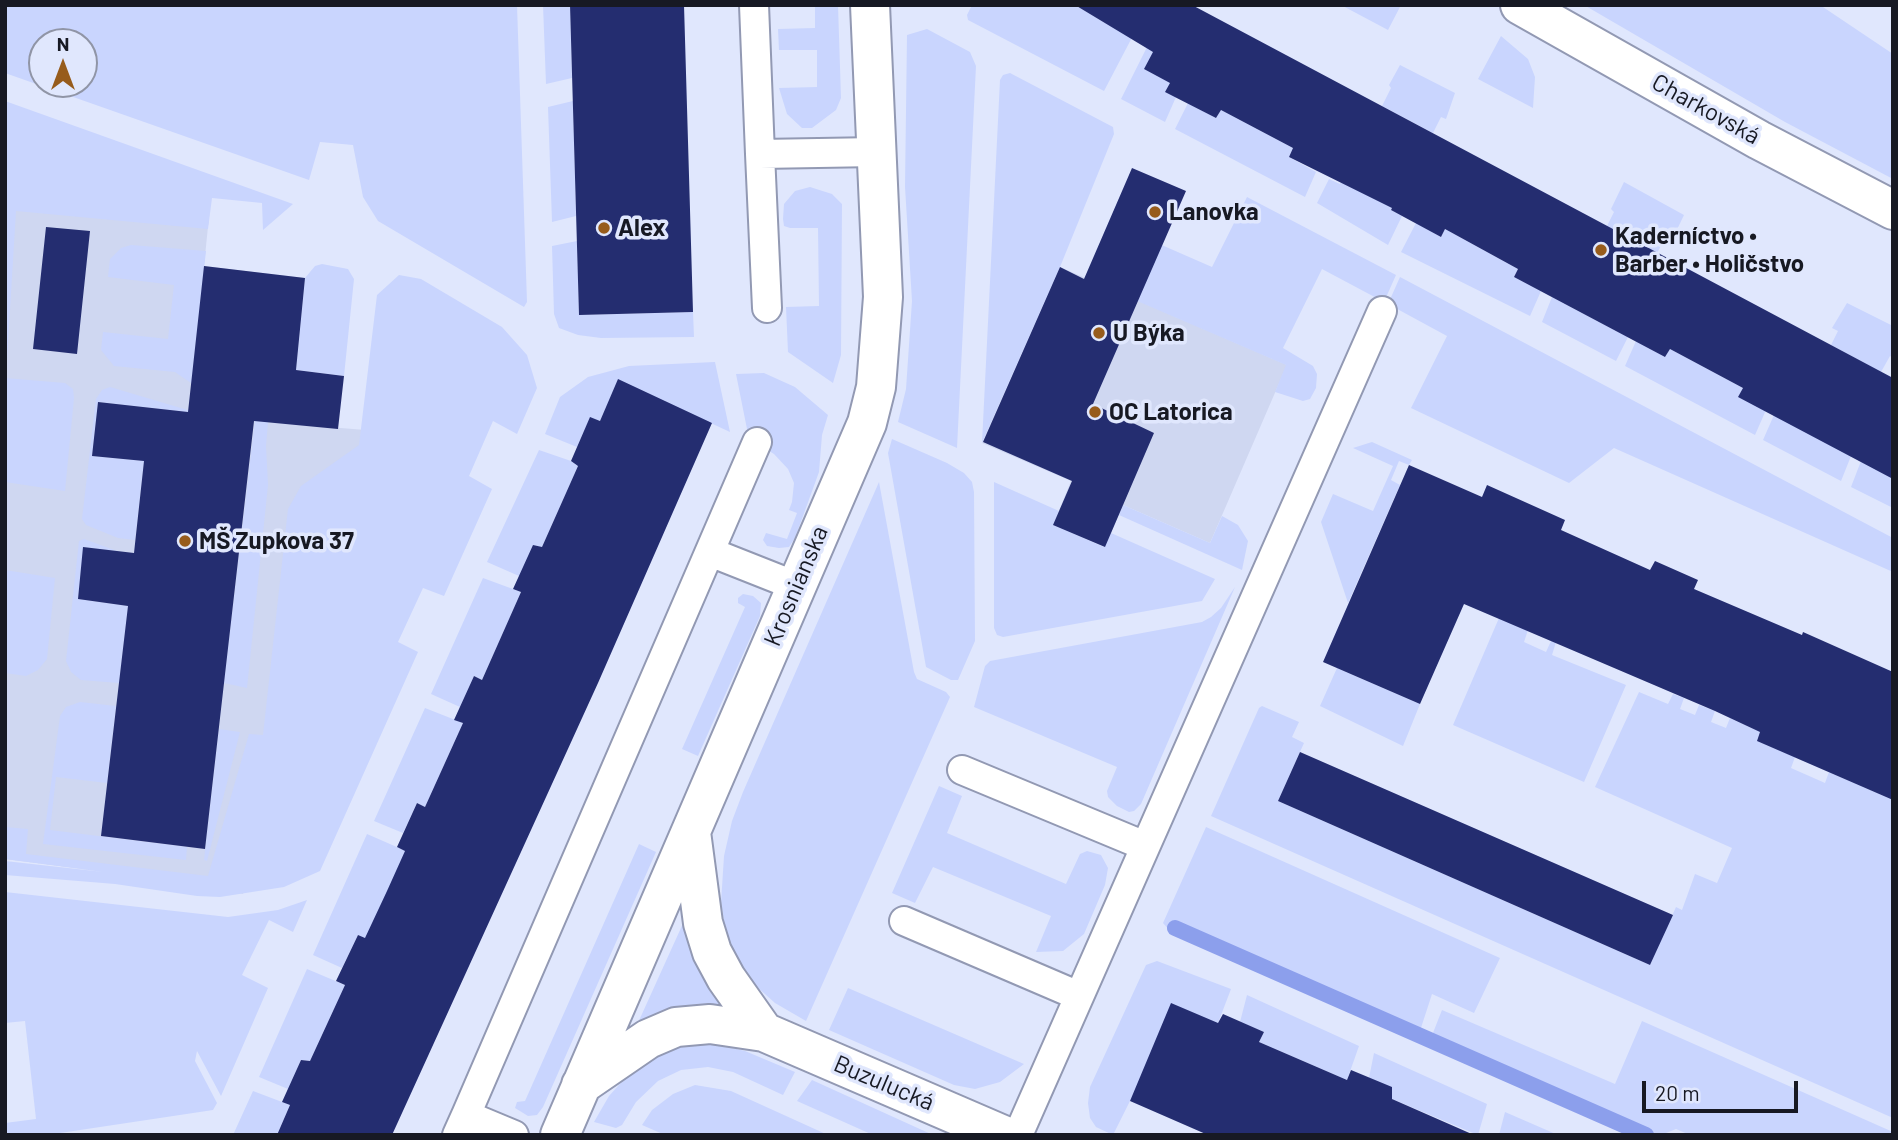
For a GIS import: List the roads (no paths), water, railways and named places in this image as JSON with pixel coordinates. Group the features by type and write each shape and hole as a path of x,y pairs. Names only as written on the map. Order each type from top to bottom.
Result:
{"street":[{"name":"Krosnianska","path":"560,1135 867,423 876,387 883,298 870,5"},
{"name":"Charkovská","path":"1520,5 1759,140 1893,210"},
{"path":"691,831 703,923 712,952 726,978 764,1032"},
{"name":"Buzulucká","path":"581,1085 648,1039 676,1027 710,1024 764,1032 989,1129"}],"lane":[{"path":"754,5 767,308"},
{"path":"760,154 877,152"},
{"path":"1018,1135 1382,311"},
{"path":"514,1135 462,1125 757,442"},
{"path":"710,552 796,586"},
{"path":"962,770 1145,846"},
{"path":"904,921 1079,996"}],"waterway":[{"path":"1175,928 1646,1135"}],"place":[{"name":"Lanovka","path":"1155,212"},
{"name":"Alex","path":"604,228"},
{"name":"Kaderníctvo • Barber • Holičstvo","path":"1601,250"},
{"name":"U Býka","path":"1099,333"},
{"name":"OC Latorica","path":"1095,412"},
{"name":"MŠ Zupkova 37","path":"185,541"}]}
